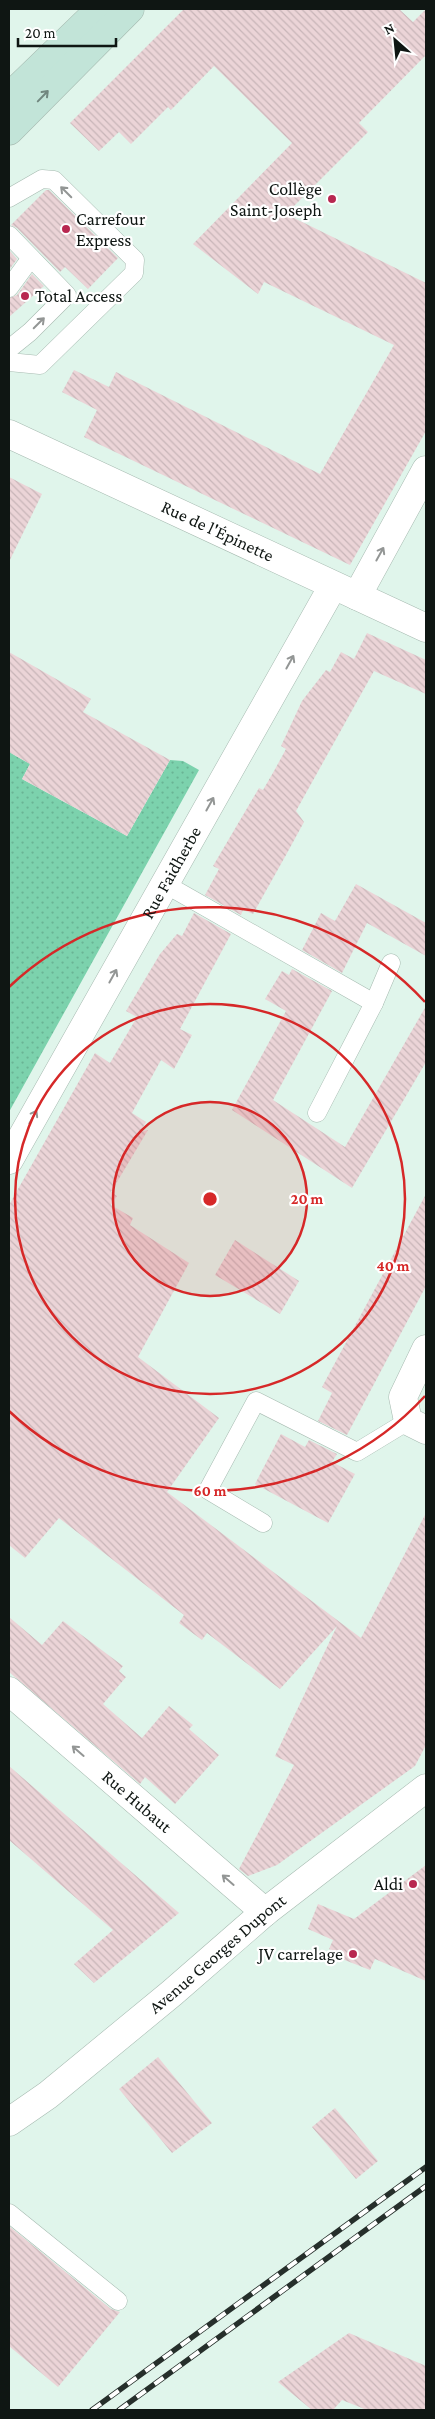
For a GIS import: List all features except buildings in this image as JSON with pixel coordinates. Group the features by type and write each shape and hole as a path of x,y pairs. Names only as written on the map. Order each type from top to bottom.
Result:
{"main road":[{"path":"9,98 100,9"},
{"path":"9,131 130,9"}],"street":[{"name":"Rue de l'Épinette","path":"9,434 426,628"},
{"name":"Rue Faidherbe","path":"9,1160 165,884 345,591 426,470"},
{"path":"413,1416 426,1349"},
{"name":"Rue Hubaut","path":"9,1691 264,1912"},
{"name":"Avenue Georges Dupont","path":"9,2122 48,2095 172,1993 264,1912 426,1788"}],"lane":[{"path":"9,198 42,179 54,180 135,260 134,273 40,365 9,362"},
{"path":"9,349 30,332 67,295 31,258 11,245"},
{"path":"9,288 31,258"},
{"path":"165,884 374,1003"},
{"path":"317,1113 374,1003 391,964"},
{"path":"263,1523 208,1490 256,1401 357,1452 413,1416"},
{"path":"9,2213 118,2300"}],"green space":[{"path":"9,752 30,764 22,779 127,836 170,760 183,761 199,770 9,1112"}],"railway":[{"path":"92,2410 426,2167"},
{"path":"119,2410 426,2186"}],"place":[{"name":"Collège Saint-Joseph","path":"332,199"},
{"name":"Carrefour Express","path":"66,229"},
{"name":"Total Access","path":"25,296"},
{"name":"Aldi","path":"413,1884"},
{"name":"JV carrelage","path":"353,1954"}]}
